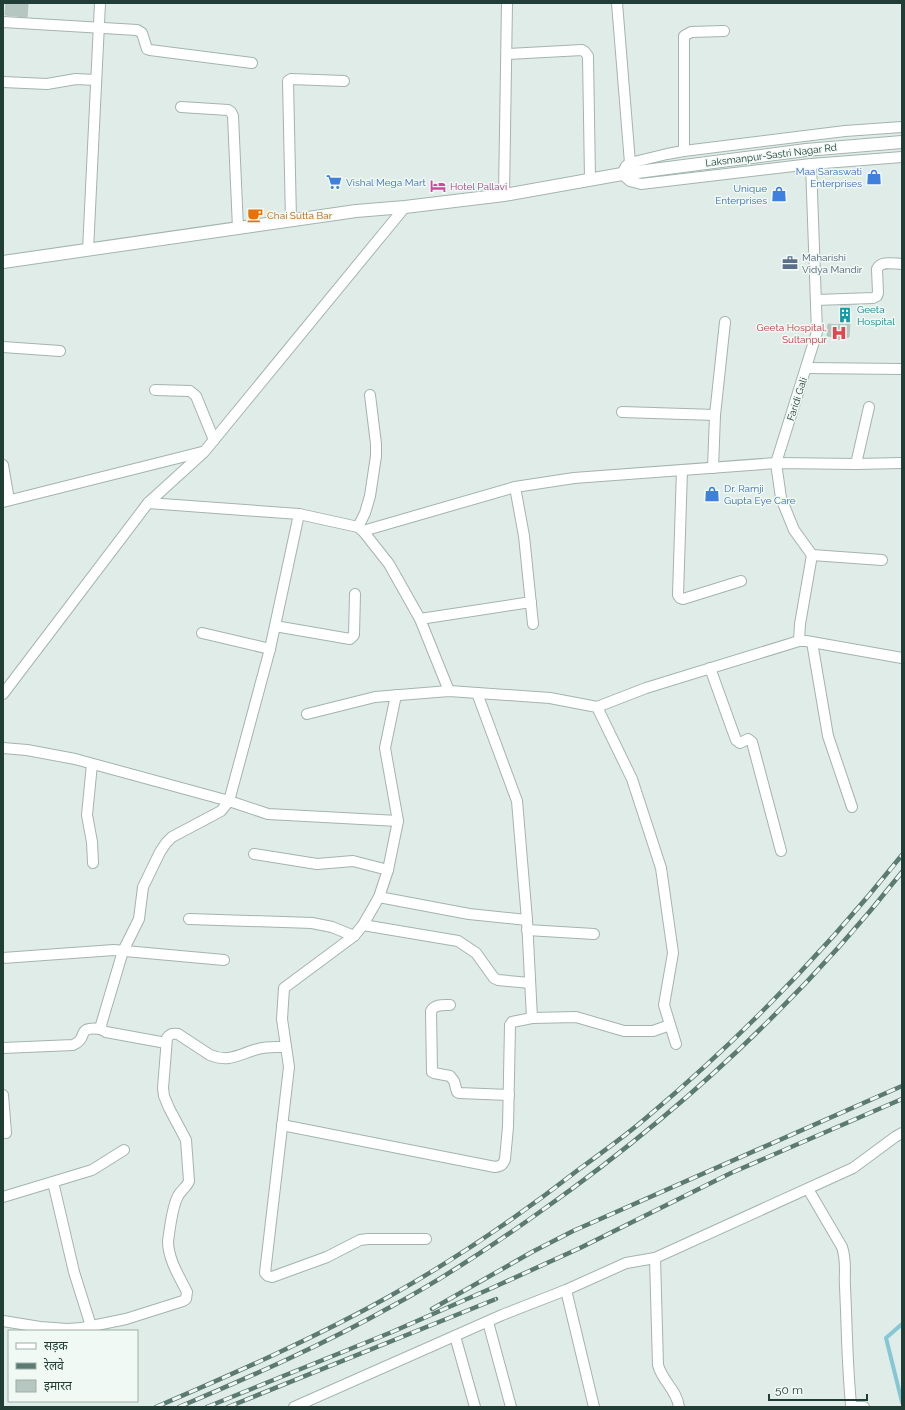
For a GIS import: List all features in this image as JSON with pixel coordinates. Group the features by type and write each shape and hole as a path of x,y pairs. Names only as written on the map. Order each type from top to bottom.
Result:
{"street":[{"path":"88,250 100,3"},
{"path":"504,194 507,3"},
{"path":"617,3 630,163"},
{"path":"3,22 140,32 144,36 147,49 150,50 252,63"},
{"path":"684,152 684,36 691,32 724,31"},
{"path":"507,54 582,50 588,56 590,179"},
{"path":"3,82 47,84 70,79 96,80"},
{"path":"291,220 288,81 291,79 344,81"},
{"path":"181,107 228,110 233,116 238,228"},
{"path":"902,127 845,130 667,154 630,163 626,166 622,174 630,181 641,184 811,164 902,158"},
{"name":"Laksmanpur-Sastri Nagar Rd","path":"3,262 356,211 405,207 504,194 622,174 806,150 902,142"},
{"name":"Faridi Gali","path":"811,164 817,332 807,368 776,463 781,498 794,530 812,555"},
{"path":"3,694 148,503 204,452 405,207"},
{"path":"816,300 873,298 877,296 878,293 878,266 882,264 902,264"},
{"path":"713,468 715,415 725,322"},
{"path":"3,347 60,352"},
{"path":"807,368 902,370"},
{"path":"155,390 194,392 214,440"},
{"path":"361,529 370,496 376,456 370,395"},
{"path":"856,464 869,407"},
{"path":"622,412 715,415"},
{"path":"3,465 6,501 204,452"},
{"path":"148,503 299,514 361,529 515,487 574,478 776,463 902,463"},
{"path":"682,470 678,595 683,599 741,581"},
{"path":"515,487 524,536 533,624"},
{"path":"101,1029 123,951 139,919 143,887 160,852 166,843 178,834 220,811 229,801 270,649 299,514"},
{"path":"361,529 389,564 420,619 449,691"},
{"path":"799,641 800,624 812,555 882,560"},
{"path":"275,626 350,639 354,635 355,594"},
{"path":"420,619 531,602"},
{"path":"202,632 270,649"},
{"path":"307,714 375,697 449,691 550,698 597,707 646,688 799,641 902,658"},
{"path":"812,642 828,736 852,807"},
{"path":"710,668 736,740 740,743 748,739 752,742 781,851"},
{"path":"477,693 517,800 527,925 532,1018"},
{"path":"396,695 385,748 398,821 388,870 379,897 363,925 354,936 284,988 282,1019 289,1067 265,1273 272,1277 327,1257 360,1240 376,1238 426,1239"},
{"path":"597,707 632,779 662,868 673,953 664,1005 676,1044"},
{"path":"3,748 48,754 92,764 229,801 268,814 398,821"},
{"path":"92,764 87,815 92,842 93,863"},
{"path":"254,854 316,864 353,861 388,870"},
{"path":"379,897 527,925 594,934"},
{"path":"189,919 312,923 332,927 354,936"},
{"path":"363,925 458,941 476,953 494,978 498,980 530,983"},
{"path":"3,958 104,950 224,960"},
{"path":"450,1005 438,1006 433,1008 431,1011 432,1072 434,1074 450,1076 454,1081 457,1092 459,1093 509,1095"},
{"path":"282,1125 496,1167 500,1166 504,1164 508,1127 510,1025 512,1022 532,1018 576,1017 624,1032 653,1031 670,1025"},
{"path":"3,1048 73,1046 78,1043 84,1032 90,1028 166,1043"},
{"path":"3,1321 40,1328 68,1329 91,1326 136,1316 183,1301 188,1296 187,1292 169,1255 168,1241 176,1199 189,1181 186,1140 164,1096 163,1088 167,1038 173,1033 178,1034 216,1058 229,1059 263,1048 286,1047"},
{"path":"3,1095 6,1133"},
{"path":"294,1407 626,1263 655,1258 853,1168 902,1133"},
{"path":"3,1197 92,1170 124,1150"},
{"path":"53,1182 72,1267 91,1326"},
{"path":"808,1189 842,1247 845,1255 851,1404 854,1407 864,1407"},
{"path":"655,1258 658,1364 660,1372 675,1394 679,1407"},
{"path":"566,1290 594,1407"},
{"path":"488,1322 511,1407"},
{"path":"455,1336 475,1407"}],"building":[{"path":"6,3 28,3 27,17 5,15"},
{"name":"Geeta Hospital","path":"840,306 851,306 849,337 837,340 837,337 827,336 828,324 839,325"}],"waterway":[{"path":"902,1324 886,1338 902,1402"}],"railway":[{"path":"156,1407 274,1354 333,1326 390,1296 439,1267 533,1204 638,1125 681,1088 748,1026 843,925 902,855"},
{"path":"179,1407 315,1346 413,1294 451,1272 489,1247 594,1173 642,1135 735,1054 779,1011 821,966 863,920 902,872"},
{"path":"432,1309 532,1252 573,1231 902,1086"},
{"path":"207,1407 392,1332 492,1288 580,1248 731,1173 902,1099"},
{"path":"228,1407 496,1299"}],"place":[{"name":"Maa Saraswati Enterprises","path":"874,177"},
{"name":"Vishal Mega Mart","path":"334,182"},
{"name":"Hotel Pallavi","path":"438,186"},
{"name":"Unique Enterprises","path":"779,194"},
{"name":"Chai Sutta Bar","path":"255,215"},
{"name":"Maharishi Vidya Mandir","path":"790,263"},
{"name":"Geeta Hospital","path":"845,315"},
{"name":"Geeta Hospital, Sultanpur","path":"839,333"},
{"name":"Dr. Ramji Gupta Eye Care","path":"712,494"}]}
